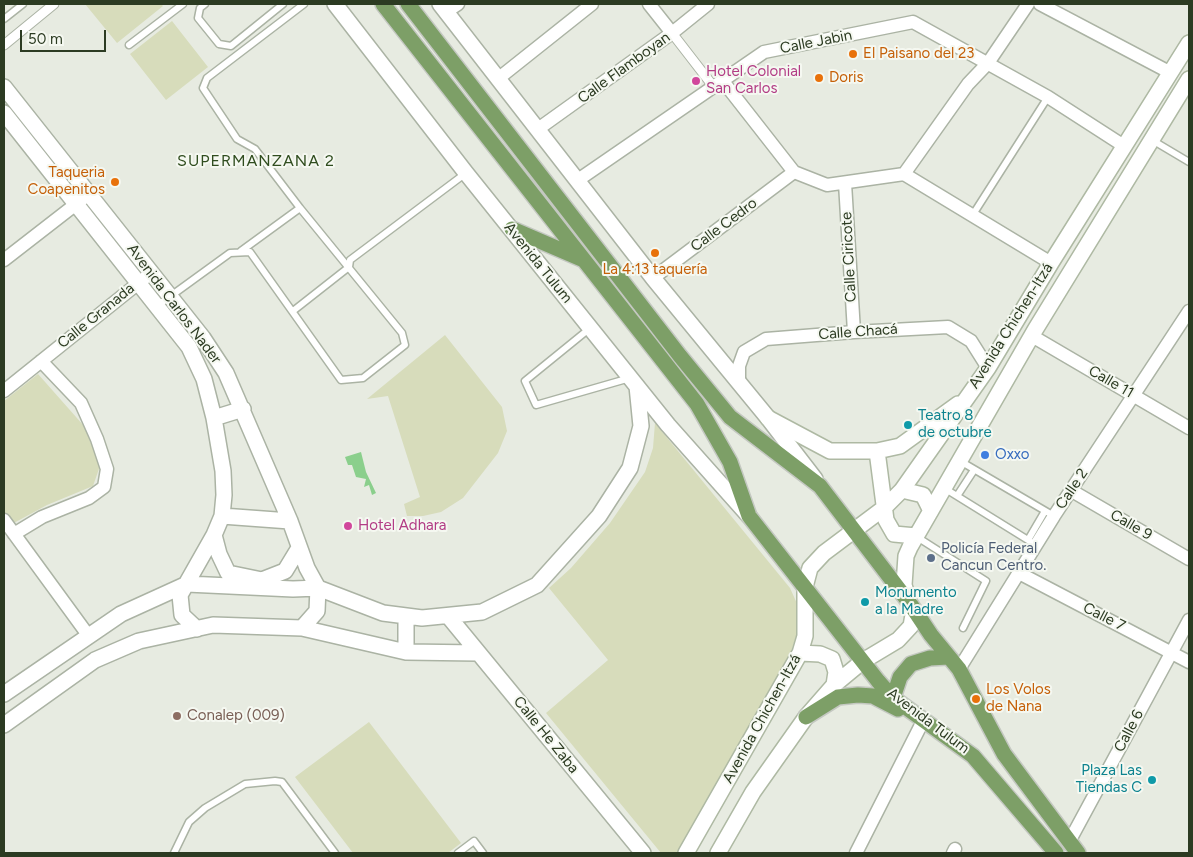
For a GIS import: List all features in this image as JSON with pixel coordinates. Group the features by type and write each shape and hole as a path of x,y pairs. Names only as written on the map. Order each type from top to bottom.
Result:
{"main road":[{"name":"Avenida Tulum","path":"383,4 586,260 697,404 730,462 749,516 805,587 893,698 973,756 1056,853"},
{"path":"408,4 680,356 730,417 820,486 958,669 1004,754 1074,848"},
{"path":"512,229 586,260"},
{"path":"893,698 900,677 911,664 930,658 948,657"},
{"path":"806,716 838,697 858,695 873,696 923,721"}],"street":[{"path":"4,45 54,4"},
{"name":"Avenida Tulum","path":"335,4 466,173 668,425 749,516"},
{"path":"504,74 592,4"},
{"path":"649,4 672,33 718,83 794,172 827,185 904,174 1050,263"},
{"name":"Calle Flamboyan","path":"538,129 672,33 708,4"},
{"path":"904,174 968,84 988,62 1028,4"},
{"path":"1040,4 1170,73"},
{"path":"448,7 538,129 653,278 768,418 820,486"},
{"name":"Calle Jabin","path":"718,83 764,52 913,22 988,62 1124,146"},
{"name":"Avenida Chichen-Itzá","path":"686,853 800,653 805,636 805,587 810,568 824,553 854,533 902,490 988,368 1050,263 1189,43"},
{"name":"Avenida Chichen-Itzá","path":"718,853 753,792 806,716 834,685 864,661 906,633 913,615 904,585 904,571 906,556 916,536 1032,336 1189,79"},
{"path":"578,180 718,83"},
{"name":"Avenida Carlos Nader","path":"4,87 203,338 226,373 290,521 299,548 318,588"},
{"path":"6,119 22,111"},
{"name":"Avenida Carlos Nader","path":"6,119 190,347 204,379 214,418 223,471 222,516 214,535 180,595 180,609 186,621 197,628"},
{"name":"Calle Cedro","path":"653,278 794,172"},
{"name":"Calle Ciricote","path":"845,183 854,332"},
{"path":"1099,188 1106,195 1116,197"},
{"path":"4,260 89,194"},
{"name":"Calle Granada","path":"4,391 151,273"},
{"name":"Calle 2","path":"958,669 1019,573 1032,542 1050,514 1072,491 1189,311"},
{"name":"Calle Chacá","path":"739,383 739,366 744,352 766,339 854,332 948,327 971,341 988,368"},
{"name":"Calle 11","path":"1032,336 1189,428"},
{"path":"14,534 42,517 89,498 104,487 108,469 97,438 81,403 41,361"},
{"path":"4,694 121,614 187,584 318,588 383,613 422,618 449,617 482,612 537,586 599,516 630,468 641,426 634,382"},
{"path":"768,418 830,451 876,451 900,446 967,397"},
{"path":"214,418 243,409"},
{"path":"876,451 886,520 894,534 916,536"},
{"path":"902,490 923,496 931,511"},
{"name":"Calle 9","path":"1072,491 1189,559"},
{"path":"222,516 290,521"},
{"path":"4,520 88,635"},
{"path":"214,535 219,554 228,573 262,580 285,571 299,548"},
{"name":"Calle 7","path":"1019,573 1189,662"},
{"path":"302,628 317,611 318,588"},
{"path":"406,616 406,652"},
{"name":"Calle He Zaba","path":"449,617 642,853"},
{"name":"Calle 6","path":"1074,848 1189,620"},
{"path":"4,725 95,660 139,641 213,625 302,628 406,652 478,653"},
{"path":"800,653 820,654 832,659 836,672 834,685"},
{"path":"856,853 923,721"},
{"path":"695,840 703,840 710,845 714,853"}],"lane":[{"path":"4,19 23,4"},
{"path":"129,45 183,4"},
{"path":"205,4 200,8 198,18 219,44 231,46 283,4"},
{"path":"157,306 230,253 250,252 341,380 364,378 405,345 402,333 300,208 255,148 237,138 203,88 207,78 304,4"},
{"path":"972,216 1048,98"},
{"path":"1152,140 1189,162"},
{"path":"293,311 349,267 350,260 466,173"},
{"path":"241,252 300,208"},
{"path":"590,328 525,381 536,405 634,382"},
{"path":"959,461 1050,514"},
{"path":"958,496 974,470"},
{"path":"944,488 1032,542"},
{"path":"916,536 986,581 964,628"},
{"path":"174,853 189,822 204,808 245,784 275,781 282,782 335,853"},
{"path":"458,853 474,841 483,853"}],"shaded area":[{"path":"85,4 161,4 163,6 117,43"},
{"path":"172,21 208,67 166,100 130,54"},
{"path":"445,335 502,407 507,431 498,453 463,498 441,512 423,516 407,516 404,504 420,497 388,396 367,399"},
{"path":"38,374 84,426 100,466 93,486 47,505 12,524 4,513 4,401"},
{"path":"655,423 790,588 799,608 796,636 790,655 677,853 661,853 546,713 608,660 549,588 571,568 610,523 645,472 653,448"},
{"path":"361,452 366,472 376,493 372,495 369,485 364,487 366,479 356,477 352,465 348,465 345,457"},
{"path":"369,722 461,843 448,853 353,853 295,777"}],"place":[{"name":"El Paisano del 23","path":"853,54"},
{"name":"Doris","path":"819,78"},
{"name":"Hotel Colonial San Carlos","path":"696,81"},
{"name":"Taqueria Coapenitos","path":"115,182"},
{"name":"La 4:13 taquería","path":"655,253"},
{"name":"Teatro 8 de octubre","path":"908,425"},
{"name":"Oxxo","path":"985,455"},
{"name":"Hotel Adhara","path":"348,526"},
{"name":"Policía Federal Cancun Centro.","path":"931,558"},
{"name":"Monumento a la Madre","path":"865,602"},
{"name":"Los Volos de Nana","path":"976,699"},
{"name":"Conalep (009)","path":"177,716"},
{"name":"Plaza Las Tiendas C","path":"1152,780"}],"district":[{"name":"SUPERMANZANA 2","path":"256,161"}]}
